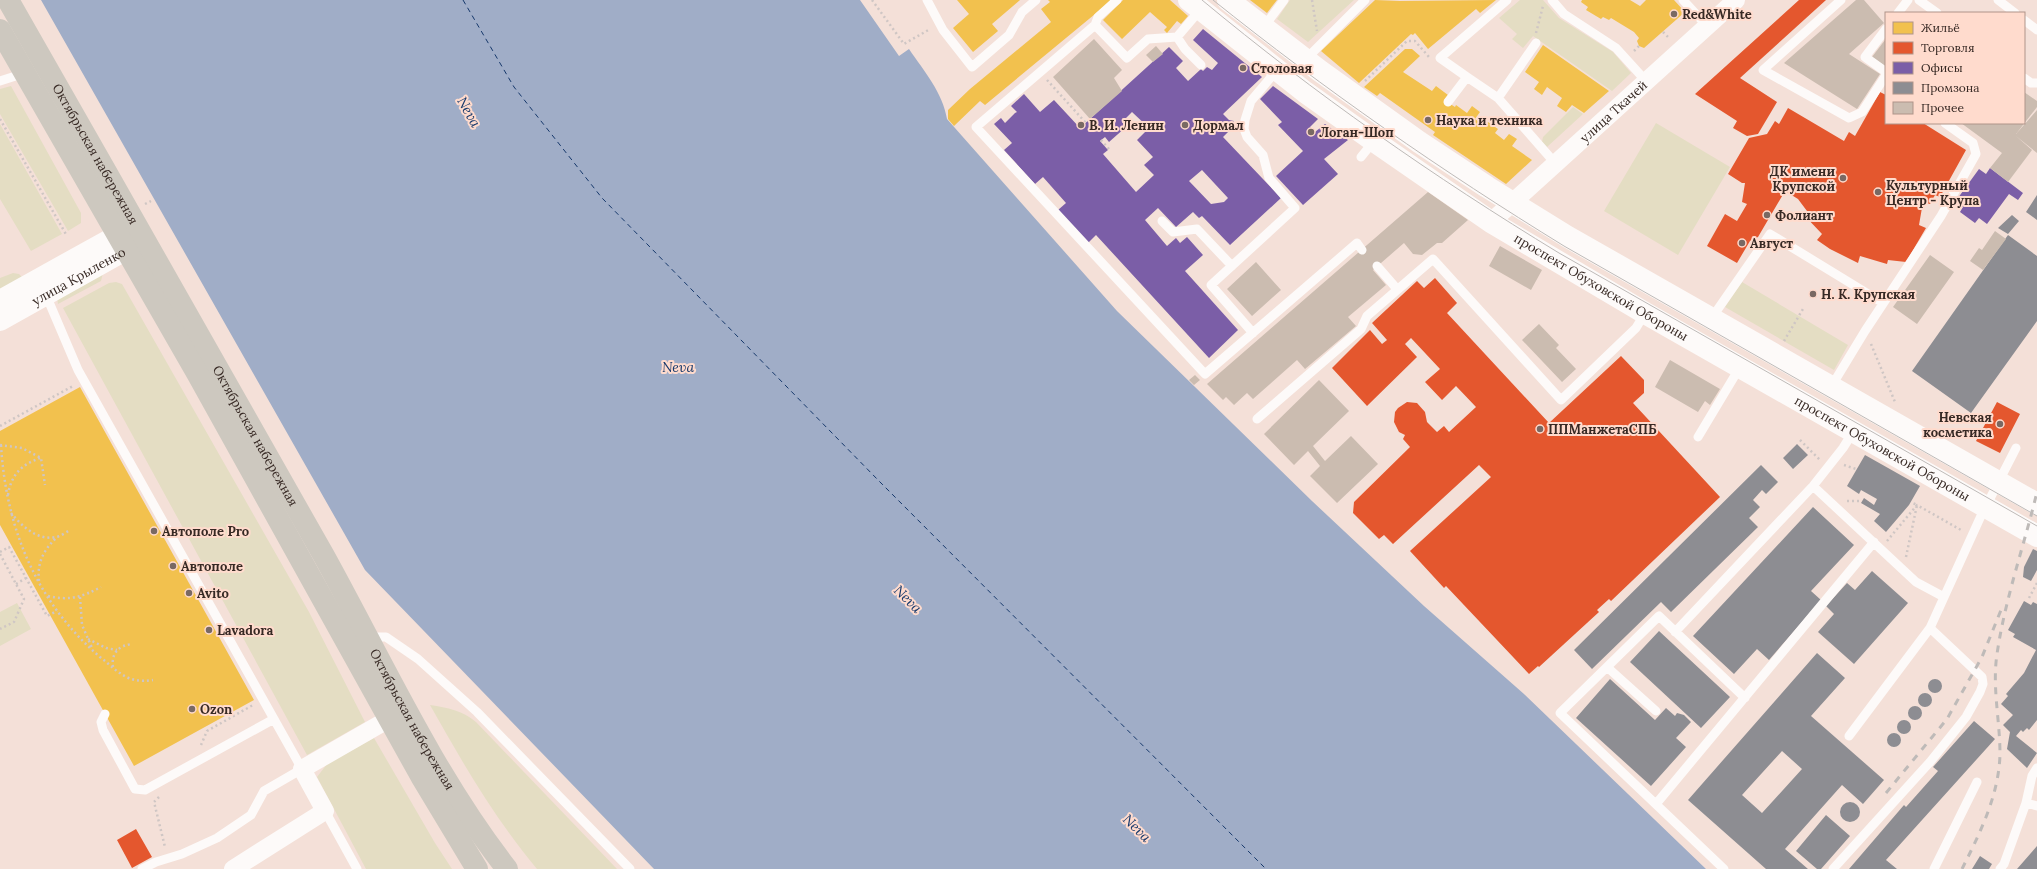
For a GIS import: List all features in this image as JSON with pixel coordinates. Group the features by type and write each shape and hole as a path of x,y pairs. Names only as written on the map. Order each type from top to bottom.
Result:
{"main road":[{"name":"Октябрьская набережная","path":"8,0 141,233 368,637 438,765 491,849 507,869"},
{"name":"проспект Обуховской Обороны","path":"1228,0 1305,60 1419,142 1512,203 1711,319 2037,504"},
{"name":"проспект Обуховской Обороны","path":"1194,5 1277,70 1367,149 1645,313 2037,536"},
{"name":"Октябрьская набережная","path":"0,30 197,373 421,776 477,869"},
{"name":"улица Крыленко","path":"1,311 141,233"},
{"name":"улица Крыленко","path":"1,311 46,295 121,243"}],"street":[{"name":"улица Ткачей","path":"1491,222 1736,0"},
{"path":"233,869 325,811 302,769 389,719"}],"lane":[{"path":"928,0 940,24 972,67 1009,35 1022,12 1036,0"},
{"path":"1117,0 1098,17 1095,25 976,127 1205,374 1356,243 1362,250"},
{"path":"1269,20 1284,0"},
{"path":"1305,60 1365,0"},
{"path":"1507,0 1440,58 1498,98 1555,163"},
{"path":"1552,0 1564,14 1616,48 1646,81"},
{"path":"1683,0 1707,26"},
{"path":"1841,0 1763,70 1849,118 1862,112 1885,77 1865,57 1885,30"},
{"path":"1899,12 1908,0"},
{"path":"1919,0 1936,12"},
{"path":"1998,0 2014,12"},
{"path":"1177,37 1194,5"},
{"path":"2025,21 2037,30"},
{"path":"1095,25 1128,58 1148,39 1177,37"},
{"path":"1177,37 1185,49 1201,64"},
{"path":"1498,98 1536,40"},
{"path":"1253,333 1211,285 1295,208 1269,178 1262,155 1247,137 1244,129 1245,120 1251,101 1277,70"},
{"path":"0,81 25,73"},
{"path":"1448,102 1466,77"},
{"path":"2025,79 2031,83 2037,83"},
{"path":"1830,387 1883,303 1941,216 1976,154 1973,143 1946,124"},
{"path":"1162,221 1173,232 1197,229 1232,266"},
{"path":"1711,319 1770,234 1883,303"},
{"path":"1257,419 1361,329 1368,316 1433,259 1561,400 1636,328 1645,313"},
{"path":"1377,266 1397,289"},
{"path":"46,295 78,370 302,769 264,791 251,815 217,838 182,854 156,862 142,869"},
{"path":"1698,437 1740,367"},
{"path":"1675,632 1813,486 1843,448 1853,432"},
{"path":"1849,736 1930,628 1985,507 2016,448"},
{"path":"1813,486 1916,582 1944,597"},
{"path":"1656,804 1874,542"},
{"path":"1724,869 1560,713 1659,616 1745,698"},
{"path":"1833,869 1930,762 1966,717 1980,692 1983,684 1982,677 1930,628"},
{"path":"368,637 386,637 418,659 477,712 630,869"},
{"path":"1607,667 1656,711"},
{"path":"105,714 101,722 103,730 136,790 145,790 274,719"},
{"path":"2000,869 2004,864 2026,803 2032,776 2037,771"},
{"path":"1934,869 1977,782"},
{"path":"2026,803 2037,806"},
{"path":"325,811 357,869"}],"path":[{"path":"872,0 904,44 940,24"},
{"path":"1312,0 1318,36"},
{"path":"1536,40 1542,11"},
{"path":"1663,32 1666,35"},
{"path":"1361,85 1407,41 1415,42 1430,58 1440,58"},
{"path":"1635,50 1639,46"},
{"path":"1040,72 1086,123"},
{"path":"0,119 67,236"},
{"path":"1101,140 1109,149"},
{"path":"1781,345 1803,309"},
{"path":"1868,338 1892,394"},
{"path":"0,426 74,386"},
{"path":"41,458 22,448 1,445 10,512 21,546 39,582 57,611 93,651 121,675 131,680 153,680"},
{"path":"41,458 45,485"},
{"path":"7,497 10,484 17,471 28,463 41,458"},
{"path":"1910,502 1972,536"},
{"path":"1881,549 1917,505"},
{"path":"1901,568 1907,555 1917,505"},
{"path":"10,512 22,526 38,536 56,537"},
{"path":"39,582 38,570 41,557 47,546 56,537 70,530"},
{"path":"0,629 14,622 24,599 0,553 9,547 47,616 57,611"},
{"path":"16,584 26,578"},
{"path":"2029,598 2037,583"},
{"path":"47,596 61,600 80,597 101,587"},
{"path":"80,597 80,611 87,638 93,651"},
{"path":"87,638 96,644 117,650"},
{"path":"113,667 112,660 117,650 125,644 133,644"},
{"path":"185,768 197,754 207,731 258,702"},
{"path":"159,796 154,802 167,859"}],"shaded area":[{"path":"1290,0 1354,0 1308,42 1277,19"},
{"path":"1520,0 1543,0 1559,18 1613,52 1631,73 1612,91 1533,36 1523,48 1512,39 1517,34 1499,18"},
{"path":"11,86 81,213 81,223 68,231 0,114 0,89"},
{"path":"1573,107 1583,114 1547,147 1542,142 1543,137"},
{"path":"1656,123 1730,167 1678,255 1604,211"},
{"path":"0,124 62,234 31,251 0,199"},
{"path":"13,273 19,274 24,279 0,290 0,278"},
{"path":"103,273 101,281 58,304 57,298"},
{"path":"116,282 122,284 309,612 365,722 307,755 63,308 109,283"},
{"path":"1742,282 1848,345 1834,370 1725,307"},
{"path":"17,603 31,629 0,646 0,612"},
{"path":"430,705 460,712 476,722 617,869 537,869 493,810 467,769"},
{"path":"374,738 435,843 452,869 366,869 317,777 327,764"}],"water":[{"name":"Neva","path":"41,0 860,0 899,56 909,49 937,91 945,109 947,119 1117,311 1312,501 1424,606 1524,694 1706,869 654,869 365,570"}],"building: Жильё":[{"path":"957,0 1020,0 992,24 998,31 973,52 953,28 969,14"},
{"path":"1048,0 1112,0 985,105 980,101 954,126 948,119 948,110 970,89 1051,22 1041,9 1050,2"},
{"path":"1123,0 1170,0 1188,16 1181,24 1177,21 1167,33 1164,30 1167,27 1150,12 1122,39 1103,20"},
{"path":"1250,0 1277,0 1267,13"},
{"path":"1375,0 1496,0 1480,13 1476,9 1428,49 1415,33 1413,35 1411,34 1359,83 1321,51"},
{"path":"1582,0 1630,0 1640,6 1646,0 1674,0 1685,12 1644,48 1639,46 1637,41 1639,38 1634,32 1611,18 1609,20 1603,17 1601,19 1586,10 1588,7 1581,2"},
{"path":"1543,45 1609,91 1584,113 1572,105 1566,112 1557,106 1562,98 1547,87 1542,95 1534,89 1539,82 1525,72"},
{"path":"1405,49 1412,49 1420,56 1403,72 1432,91 1436,86 1448,95 1444,100 1455,107 1456,105 1467,113 1472,106 1480,112 1475,119 1485,126 1488,122 1498,129 1495,133 1504,140 1509,134 1517,139 1512,146 1532,160 1506,184 1433,135 1435,132 1380,93 1377,96 1364,87"},
{"path":"80,387 254,700 134,766 0,525 0,431"}],"building: Торговля":[{"path":"1799,0 1826,0 1740,78 1777,102 1758,134 1747,136 1733,128 1737,121 1695,94"},
{"name":"ДК имени Крупской","path":"1880,92 1885,94 1885,124 1925,124 1966,150 1940,197 1935,195 1930,204 1923,202 1919,225 1926,228 1906,262 1888,260 1887,264 1860,256 1858,263 1830,249 1817,240 1822,234 1804,215 1807,211 1798,199 1785,191 1758,237 1750,241 1737,263 1707,246 1725,214 1737,221 1747,204 1742,202 1745,183 1742,183 1728,174 1749,138 1767,134 1775,121 1779,124 1788,108 1844,141 1849,132 1855,136"},
{"path":"1435,278 1457,303 1447,313 1549,423 1621,356 1644,380 1644,393 1633,403 1720,497 1611,601 1609,599 1597,610 1599,612 1539,667 1538,666 1529,674 1446,586 1444,588 1410,551 1491,477 1479,465 1393,544 1384,535 1379,539 1353,513 1354,502 1410,447 1403,439 1405,435 1399,432 1394,422 1395,412 1398,408 1407,402 1417,403 1425,412 1427,422 1437,432 1444,426 1449,432 1476,407 1456,386 1442,400 1425,382 1440,369 1411,338 1405,344 1417,357 1367,406 1332,368 1370,330 1382,344 1387,340 1372,323 1417,281 1424,288"},
{"name":"Невская косметика","path":"1997,402 2020,414 2000,453 1976,441"},
{"path":"136,829 152,857 132,868 117,840"}],"building: Офисы":[{"path":"1203,29 1262,77 1223,114 1229,120 1234,121 1234,131 1229,131 1223,137 1281,198 1230,245 1202,216 1199,218 1193,212 1176,227 1158,208 1145,220 1167,246 1176,238 1180,243 1187,237 1203,255 1185,271 1238,330 1209,358 1096,235 1088,243 1058,210 1066,203 1043,177 1035,184 1004,150 1012,143 994,124 1001,118 1005,123 1017,112 1011,106 1024,94 1040,112 1054,100 1080,128 1169,47 1183,61 1176,68 1188,81 1201,69 1203,71 1207,67 1212,70 1218,63 1193,40","holes":["1132,112 1149,128 1137,140 1153,157 1144,165 1154,175 1136,192 1103,154 1108,150 1100,141 1105,137 1109,142 1126,127 1122,122","1202,170 1228,198 1224,202 1211,204 1189,181"]},
{"path":"1273,86 1318,119 1310,127 1315,132 1325,124 1348,140 1324,159 1338,174 1303,205 1276,176 1303,151 1278,125 1282,122 1260,99"},
{"path":"1990,168 2023,193 2018,200 2009,194 1987,224 1979,218 1975,223 1960,212 1963,207 1955,202 1979,169 1986,174"}],"building: Промзона":[{"path":"2037,195 2037,220 2026,212"},
{"path":"2012,215 2019,221 2008,234 1998,228"},
{"path":"2008,235 2037,256 2037,321 1971,413 1912,371"},
{"path":"1797,444 1808,455 1793,469 1783,458"},
{"path":"1865,455 1920,486 1909,505 1886,532 1874,521 1880,514 1861,503 1864,498 1874,505 1877,499 1861,490 1859,494 1847,486"},
{"path":"1761,465 1778,482 1766,494 1762,490 1753,500 1760,507 1749,518 1758,527 1671,612 1661,602 1592,669 1574,650"},
{"path":"1813,507 1854,545 1811,591 1821,600 1769,660 1757,649 1734,674 1693,636"},
{"path":"2033,549 2037,551 2037,570 2031,581 2023,577 2024,567"},
{"path":"1872,571 1908,603 1854,664 1818,632 1834,614 1826,606 1847,583 1855,590"},
{"path":"2024,601 2031,605 2033,602 2037,604 2037,720 2029,730 2027,728 2023,732 2021,730 2016,736 2037,753 2027,768 2007,749 2010,732 2003,725 2013,715 2001,704 2008,696 2006,694 2024,673 2036,650 2013,637 2015,634 2008,630"},
{"path":"1659,631 1730,697 1701,728 1630,662"},
{"path":"1817,653 1845,678 1811,716 1884,780 1863,804 1842,785 1785,849 1808,869 1766,869 1688,800","holes":["1782,751 1802,769 1762,813 1742,795"]},
{"path":"1610,679 1655,720 1666,708 1675,716 1677,713 1684,715 1691,722 1676,738 1686,747 1651,786 1576,718"},
{"path":"1932,679 1938,679 1942,683 1942,689 1938,693 1932,693 1928,689 1928,683"},
{"path":"1922,693 1928,693 1932,697 1932,703 1928,707 1922,707 1918,703 1918,697"},
{"path":"1912,706 1918,706 1922,710 1922,716 1918,720 1912,720 1908,716 1908,710"},
{"path":"1901,720 1907,720 1911,724 1911,730 1907,734 1901,734 1897,730 1897,724"},
{"path":"1974,721 1995,739 1886,860 1897,869 1849,869 1904,805 1906,807 1938,771 1933,767"},
{"path":"1891,733 1897,733 1901,737 1901,743 1897,747 1891,747 1887,743 1887,737"},
{"path":"1850,802 1857,805 1860,812 1857,819 1850,822 1843,819 1840,812 1843,805"},
{"path":"1826,815 1850,836 1821,869 1817,869 1796,851"},
{"path":"2037,846 2037,869 2017,869"},
{"path":"1980,856 1992,864 1989,869 1972,869"}],"building: Прочее":[{"path":"1856,0 1864,0 1884,23 1849,54 1880,74 1857,109 1784,63"},
{"path":"1094,39 1122,70 1114,78 1122,91 1090,119 1053,77"},
{"path":"1885,40 1885,66 1872,57"},
{"path":"1156,46 1163,54 1153,62 1146,55"},
{"path":"2025,93 2037,101 2037,107 2025,122"},
{"path":"2037,110 2037,153 2016,136 2032,150 2008,182 1990,168 2002,153 1962,124 2024,124 2016,134"},
{"path":"1428,192 1468,220 1442,243 1437,243 1422,255 1413,254 1404,243 1373,270 1386,285 1348,317 1356,326 1305,369 1297,360 1253,399 1247,393 1234,405 1226,397 1223,400 1207,384"},
{"path":"1995,231 2006,239 1983,270 1970,261 1979,248 1982,250"},
{"path":"1500,246 1542,270 1531,290 1489,266"},
{"path":"1930,255 1954,272 1917,324 1893,307"},
{"path":"1256,262 1281,290 1252,316 1227,289"},
{"path":"1539,324 1559,345 1556,348 1576,369 1562,382 1522,340"},
{"path":"1670,360 1720,389 1710,405 1705,401 1698,412 1655,387"},
{"path":"1195,375 1200,380 1194,385 1189,380"},
{"path":"1319,380 1349,411 1313,446 1325,461 1351,436 1378,464 1337,503 1310,476 1320,466 1308,451 1294,465 1264,434"}],"ferry route":[{"path":"463,0 514,87 602,198 879,481 1266,869"}],"tram line":[{"path":"1202,0 1288,68 1376,133 1466,195 1512,224 1559,253 2037,526"},
{"path":"1213,0 1341,98 1473,189 1518,218 1564,246 2037,516"}],"railway":[{"path":"1962,869 1982,828 1992,799 1999,769 2000,742 1995,679 1997,654 2000,633 2037,492"},
{"path":"1886,793 1947,719 1982,657 2001,610"}],"place":[{"name":"Red&White","path":"1674,14"},
{"name":"Столовая","path":"1243,68"},
{"name":"Наука и техника","path":"1428,120"},
{"name":"В. И. Ленин","path":"1081,125"},
{"name":"Дормал","path":"1185,125"},
{"name":"Логан-Шоп","path":"1311,132"},
{"name":"ДК имени Крупской","path":"1843,178"},
{"name":"Культурный Центр - Крупа","path":"1878,192"},
{"name":"Фолиант","path":"1767,215"},
{"name":"Август","path":"1742,243"},
{"name":"Н. К. Крупская","path":"1813,294"},
{"name":"Невская косметика","path":"2000,424"},
{"name":"ППМанжетаСПБ","path":"1540,429"},
{"name":"Автополе Pro","path":"154,531"},
{"name":"Автополе","path":"173,566"},
{"name":"Avito","path":"189,593"},
{"name":"Lavadora","path":"209,630"},
{"name":"Ozon","path":"192,709"}]}
